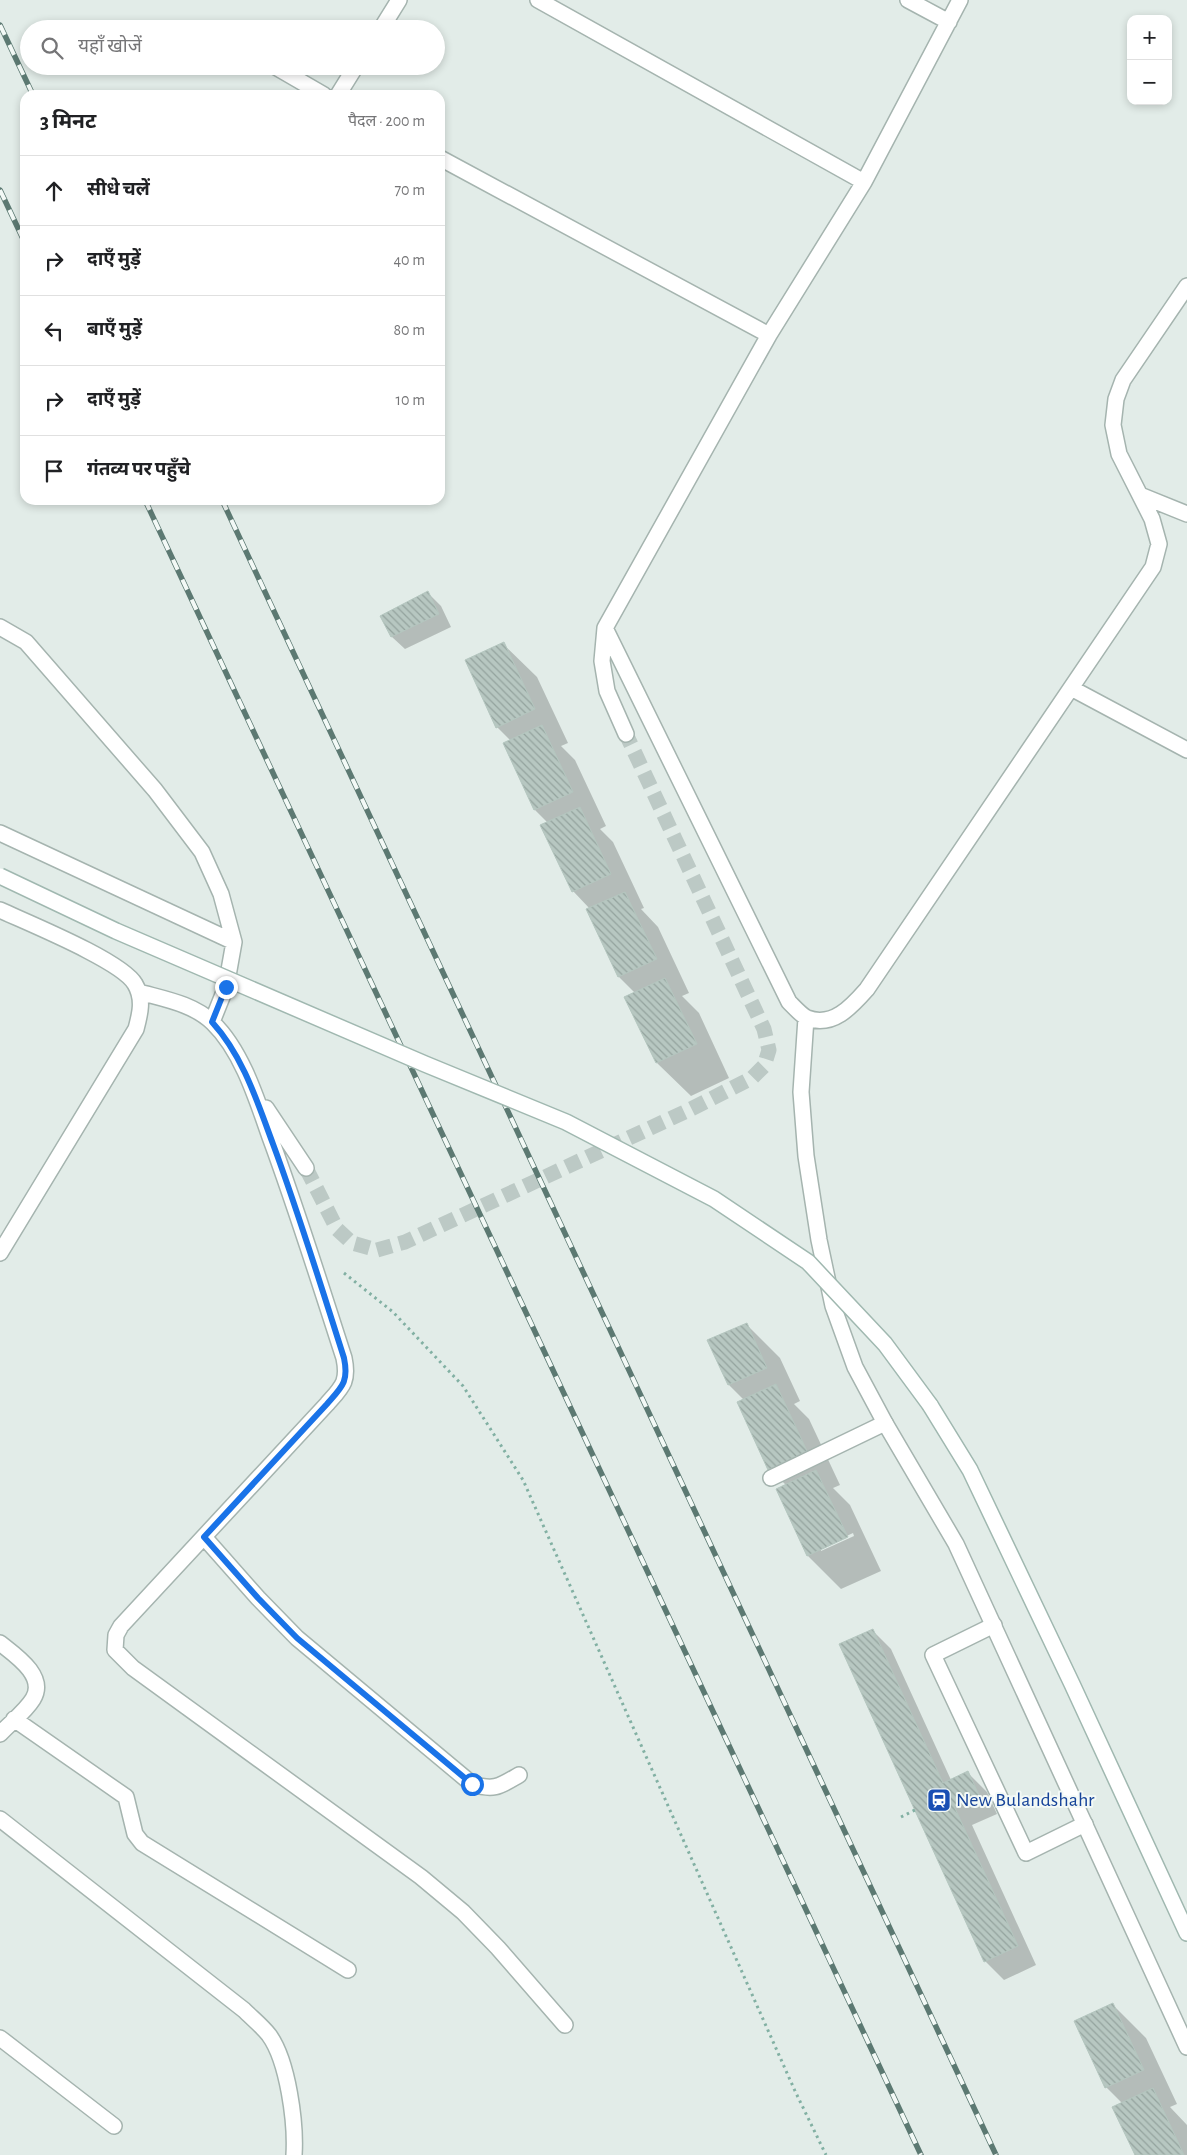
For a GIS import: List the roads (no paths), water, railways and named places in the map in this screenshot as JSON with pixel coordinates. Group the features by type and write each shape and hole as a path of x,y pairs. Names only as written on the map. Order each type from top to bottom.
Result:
{"street":[{"path":"386,20 399,0"},
{"path":"538,0 864,182"},
{"path":"908,0 949,22"},
{"path":"626,734 607,691 602,661 605,628 769,335 864,182 960,0"},
{"path":"290,75 315,90"},
{"path":"341,90 350,75"},
{"path":"445,161 769,335"},
{"path":"605,628 789,1002 806,1018 828,1021 850,1008 867,989 1153,567 1159,544 1152,519 1119,454 1113,425 1116,399 1123,380 1187,286"},
{"path":"1140,496 1187,514"},
{"path":"0,627 26,642 154,790 202,852 221,894 234,942 226,987 212,1022"},
{"path":"1071,688 1187,750"},
{"path":"0,833 234,942"},
{"path":"0,876 116,931 425,1064 566,1122 714,1199 808,1262 885,1344 930,1406 970,1470 1072,1684 1187,1933"},
{"path":"0,910 125,972 134,982 139,992 141,1012 136,1029 0,1253"},
{"path":"139,992 197,1011 212,1022 227,1038 251,1086 308,1245 344,1358 347,1373 344,1384 121,1626 116,1635 115,1650 133,1668 421,1877 463,1912 498,1948 565,2025"},
{"path":"806,1018 801,1092 806,1156 819,1240 833,1306 855,1367 885,1423 956,1544 1187,2047"},
{"path":"251,1086 306,1168"},
{"path":"771,1478 885,1423"},
{"path":"204,1537 258,1598 297,1638 472,1784 487,1788 499,1787 519,1775"},
{"path":"994,1625 933,1655 1026,1853 1085,1824"},
{"path":"0,1643 25,1663 33,1676 36,1688 33,1699 0,1734"},
{"path":"14,1719 126,1797 135,1834 142,1842 348,1970"},
{"path":"0,1819 244,2010 269,2035 282,2066 293,2117 294,2155"},
{"path":"0,2038 114,2126"}],"tunnel":[{"path":"306,1168 337,1229 352,1243 377,1250 405,1242 689,1110 752,1078 764,1066 769,1050 764,1029 626,734"}],"railway":[{"path":"0,25 20,67"},
{"path":"24,75 31,90"},
{"path":"0,190 20,232"},
{"path":"147,505 921,2155"},
{"path":"224,505 996,2155"}],"place":[{"name":"New Bulandshahr","path":"939,1800"}]}
